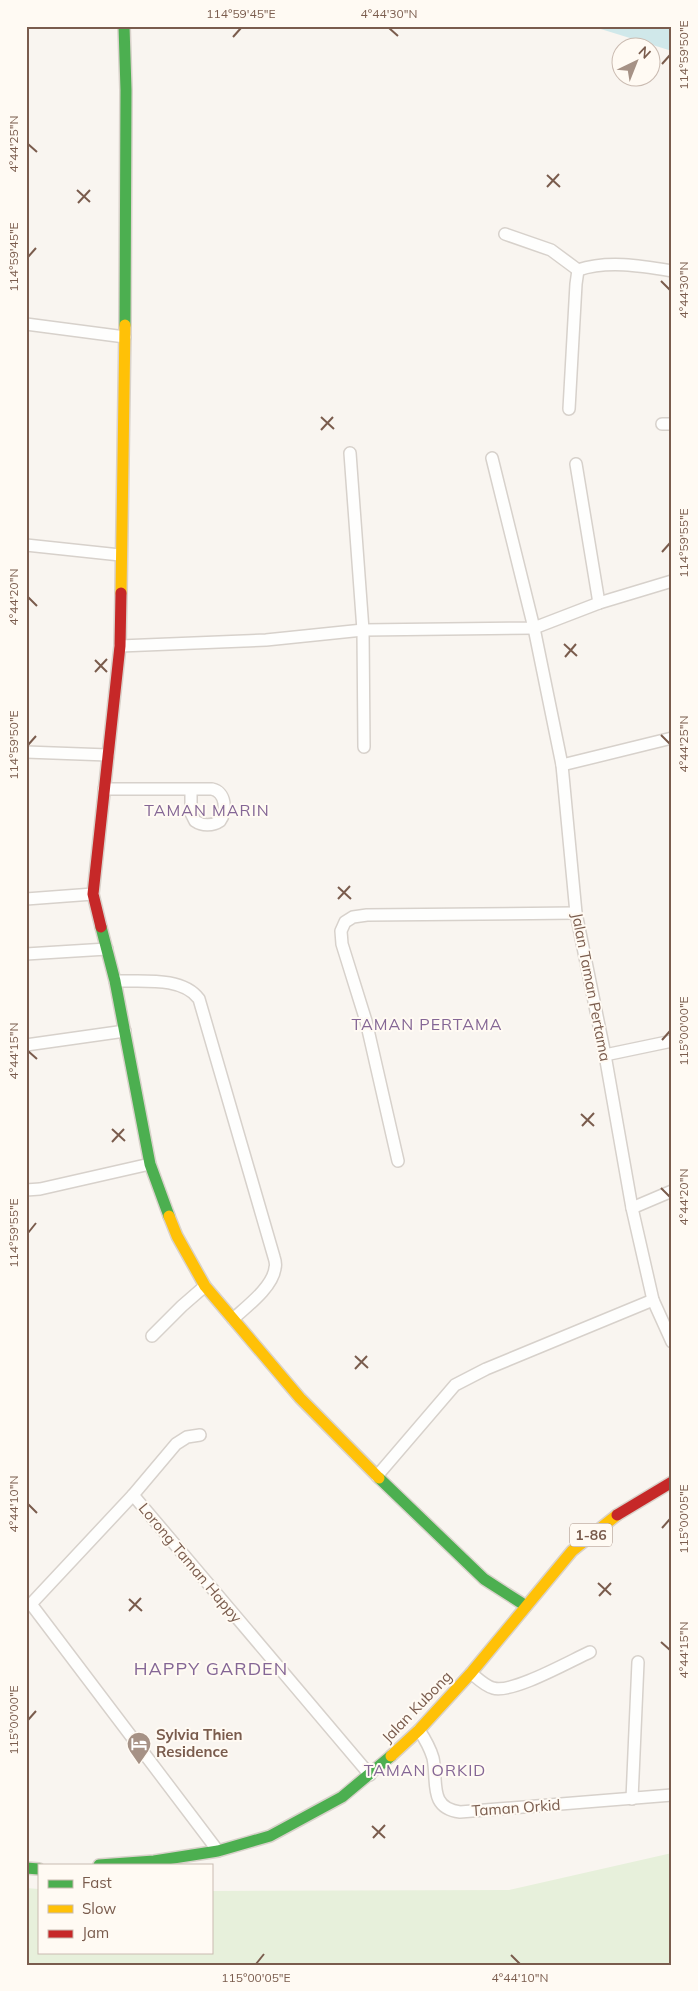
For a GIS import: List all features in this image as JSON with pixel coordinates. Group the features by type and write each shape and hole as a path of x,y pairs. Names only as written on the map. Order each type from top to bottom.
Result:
{"main road":[{"path":"124,26 126,90 125,337 120,646 92,894 107,948 125,1030 150,1164 177,1236 205,1286 300,1398 377,1476 484,1579 526,1606"},
{"name":"Jalan Kubong","path":"112,1864 154,1861 218,1851 270,1836 342,1797 419,1730 471,1673 578,1546 623,1510 672,1482"}],"street":[{"path":"505,234 551,250 578,270 599,265 637,265 672,271"},
{"path":"570,409 578,270"},
{"path":"26,324 125,337"},
{"path":"350,453 363,630 364,747"},
{"name":"Jalan Taman Pertama","path":"492,458 534,628 562,765 576,914 606,1055 632,1208 654,1300 672,1342"},
{"path":"576,464 598,603"},
{"path":"26,545 120,555"},
{"path":"120,646 266,640 363,630 534,628 598,603 672,581"},
{"path":"562,765 672,738"},
{"path":"26,752 108,755"},
{"path":"104,789 191,789"},
{"path":"26,899 92,894"},
{"path":"398,1160 366,1021 342,944 342,931 345,922 353,917 367,915 576,914"},
{"path":"26,954 107,948"},
{"path":"114,982 178,983 194,991 199,999 276,1268 272,1280 266,1288 233,1319"},
{"path":"26,1046 125,1030"},
{"path":"606,1055 672,1040"},
{"path":"26,1190 40,1189 150,1164"},
{"path":"632,1208 672,1191"},
{"path":"152,1336 205,1286"},
{"path":"377,1476 455,1385 486,1370 654,1300"},
{"path":"133,1495 176,1444 186,1438 200,1435"},
{"name":"Lorong Taman Happy","path":"218,1851 29,1606 133,1495 370,1774"},
{"path":"471,1673 491,1688 503,1690 518,1686 590,1652"},
{"path":"632,1799 638,1662"},
{"name":"Taman Orkid","path":"419,1730 427,1742 433,1759 438,1800 451,1811 460,1812 672,1795"}],"green space":[{"path":"672,1853 672,1965 26,1965 26,1888 38,1889 38,1954 212,1954 212,1891 509,1890"}],"water":[{"path":"591,26 672,26 672,51 660,47 660,38 630,38"}],"traffic: fast":[{"path":"124,26 126,90 125,325"},
{"path":"101,927 115,981 150,1164 169,1216"},
{"path":"379,1478 484,1579 526,1606"},
{"path":"113,1864 154,1861 218,1851 270,1836 342,1797 391,1756"},
{"path":"26,1868 38,1869"}],"traffic: slow":[{"path":"121,593 125,325"},
{"path":"169,1216 177,1236 205,1286 300,1398 379,1478"},
{"path":"391,1756 419,1730 471,1673 572,1551 617,1515"}],"traffic: jam":[{"path":"101,927 93,894 120,646 121,593"},
{"path":"617,1515 672,1482"}],"place":[{"name":"Sylvia Thien Residence","path":"139,1765"}],"district":[{"name":"TAMAN MARIN","path":"207,810"},
{"name":"TAMAN PERTAMA","path":"427,1024"},
{"name":"HAPPY GARDEN","path":"211,1669"},
{"name":"TAMAN ORKID","path":"425,1770"}]}
